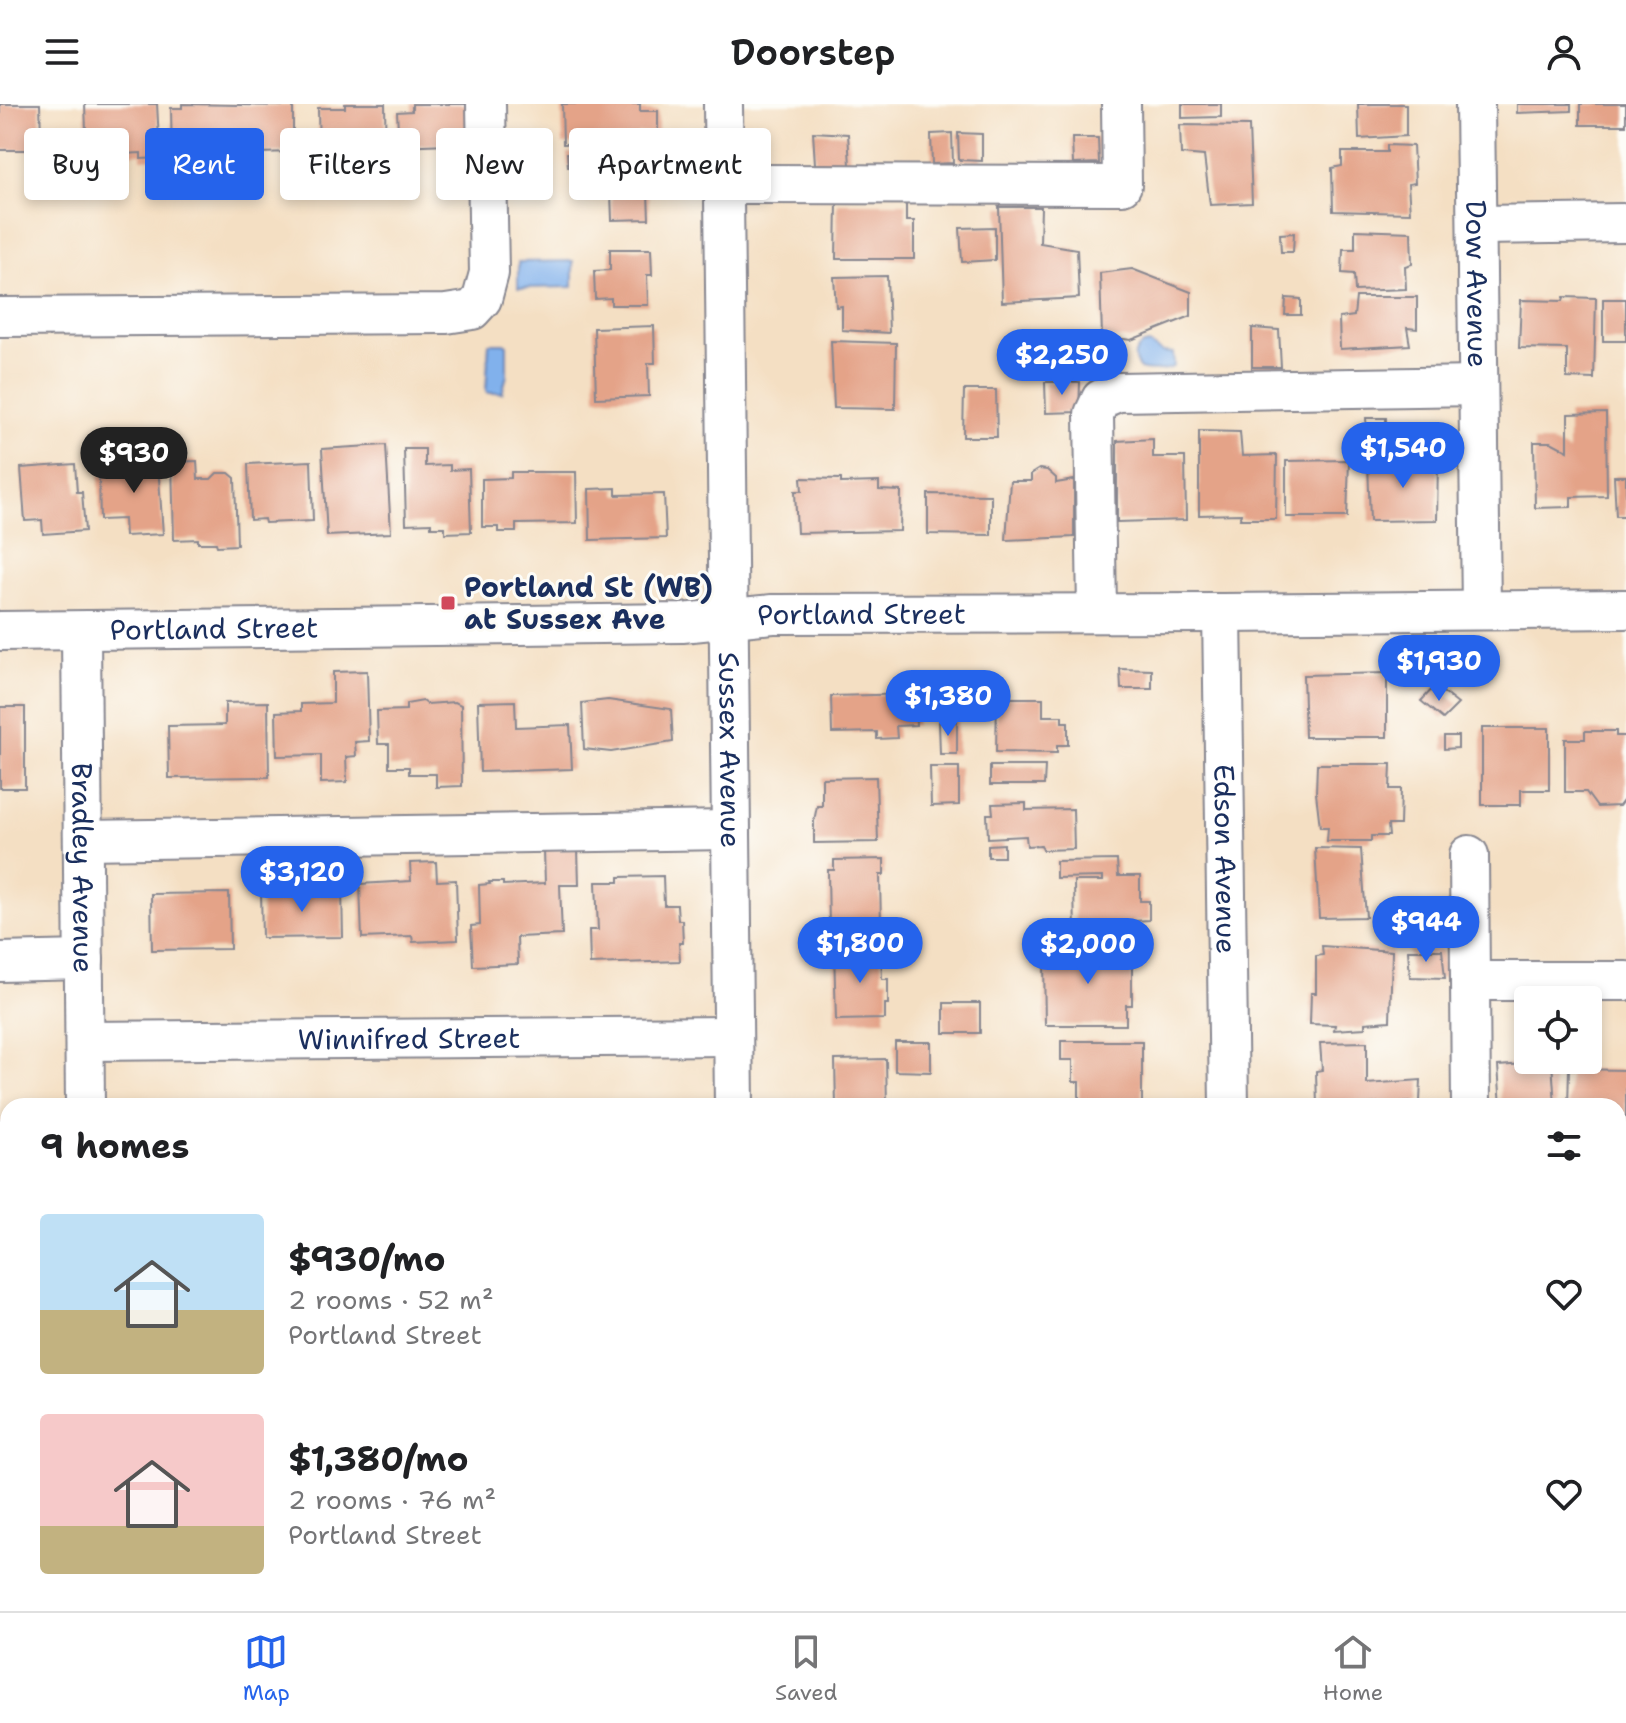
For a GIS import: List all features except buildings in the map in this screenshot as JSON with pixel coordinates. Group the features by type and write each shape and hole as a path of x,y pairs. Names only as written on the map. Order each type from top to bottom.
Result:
{"street":[{"path":"0,317 446,314 472,310 482,299 489,273 486,104"},
{"name":"Sussex Avenue","path":"723,104 723,128"},
{"path":"771,184 1122,185 1121,104"},
{"name":"Dow Avenue","path":"1475,104 1481,610"},
{"name":"Sussex Avenue","path":"724,200 734,1098"},
{"path":"1478,225 1626,223"},
{"path":"1097,612 1094,414 1101,399 1118,392 1478,386"},
{"name":"Portland Street","path":"0,631 682,623 773,614 1626,609"},
{"name":"Edson Avenue","path":"1222,613 1229,1098"},
{"name":"Bradley Avenue","path":"81,632 85,1098"},
{"path":"84,840 730,830"},
{"path":"1469,855 1471,1098"},
{"path":"0,962 84,960"},
{"path":"1471,981 1626,981"},
{"name":"Winnifred Street","path":"85,1041 733,1036"}],"water":[{"path":"573,261 573,287 518,288 518,262"},
{"path":"489,343 507,345 507,375 502,393 486,391"},
{"path":"1149,344 1162,352 1173,353 1174,366 1158,370 1140,369 1135,359 1136,353 1140,347"}],"place":[{"name":"Portland St (WB) at Sussex Ave","path":"448,603"}]}
